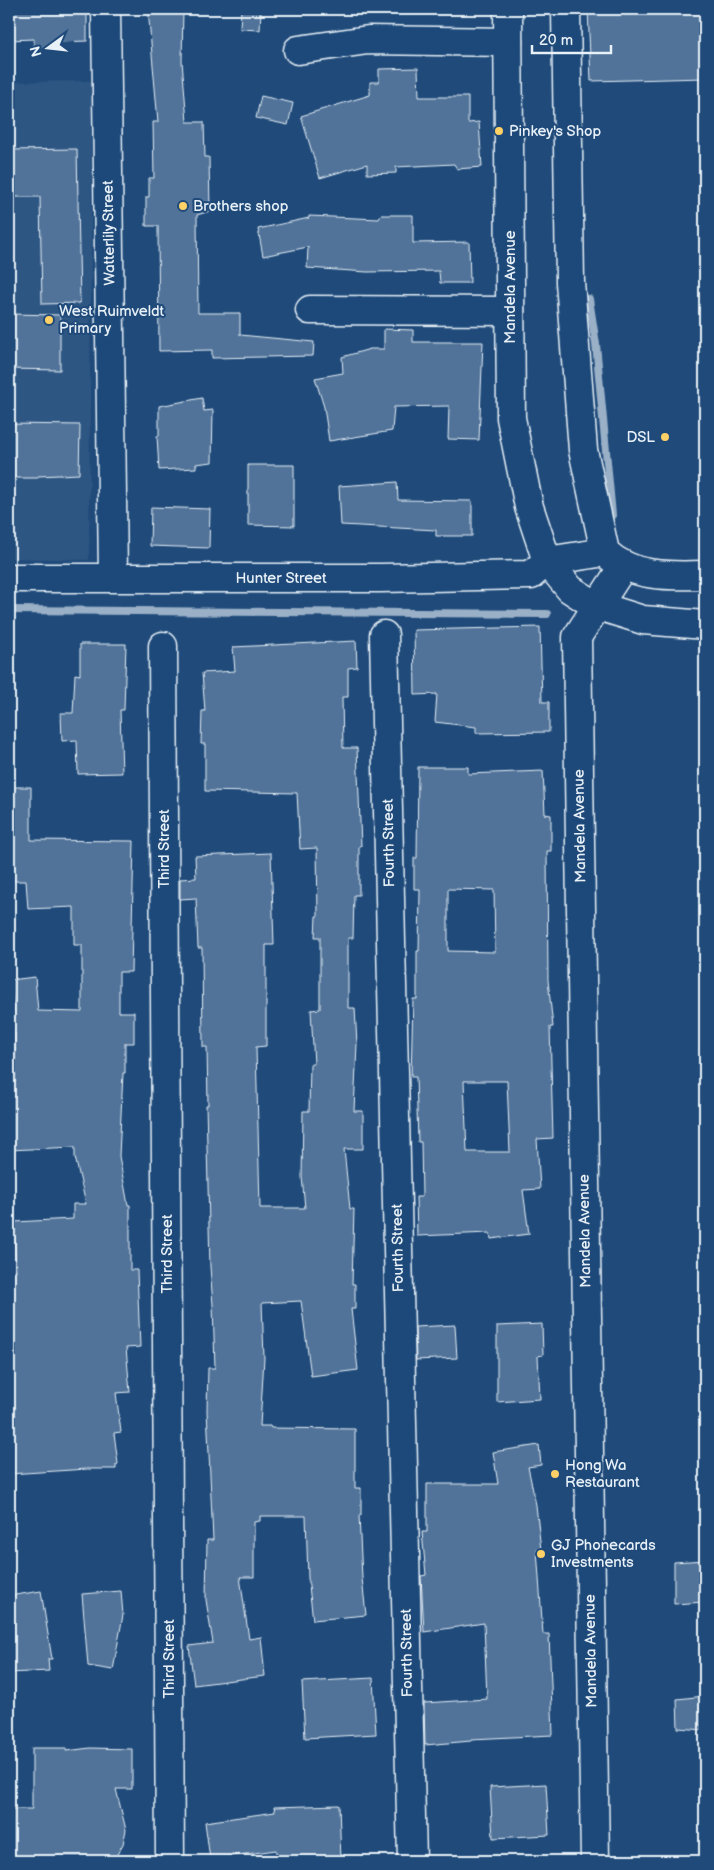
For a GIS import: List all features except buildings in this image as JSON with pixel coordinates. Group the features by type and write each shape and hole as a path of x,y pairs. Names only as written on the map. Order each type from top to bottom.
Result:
{"street":[{"name":"Watterlily Street","path":"106,9 113,577"},
{"name":"Mandela Avenue","path":"508,9 511,418 529,507 547,561"},
{"path":"566,9 570,282 582,450 614,558"},
{"path":"298,50 368,40 508,42"},
{"path":"310,310 510,311"},
{"name":"Mandela Avenue","path":"595,1861 577,637 596,605 614,558"},
{"path":"547,561 614,558 632,570 705,575"},
{"name":"Hunter Street","path":"9,578 381,578 531,575 547,561"},
{"path":"547,561 570,589 596,605 643,620 705,625"},
{"name":"Fourth Street","path":"384,635 412,1861"},
{"name":"Third Street","path":"163,646 170,1861"}],"shaded area":[{"name":"West Ruimveldt Primary","path":"92,81 89,560 9,558 9,82"}],"waterway":[{"path":"589,299 596,344 612,515"},
{"path":"9,610 547,614"}],"place":[{"name":"Pinkey's Shop","path":"499,131"},
{"name":"Brothers shop","path":"183,206"},
{"name":"West Ruimveldt Primary","path":"49,320"},
{"name":"DSL","path":"665,437"},
{"name":"Hong Wa Restaurant","path":"555,1474"},
{"name":"GJ Phonecards Investments","path":"541,1554"}]}
